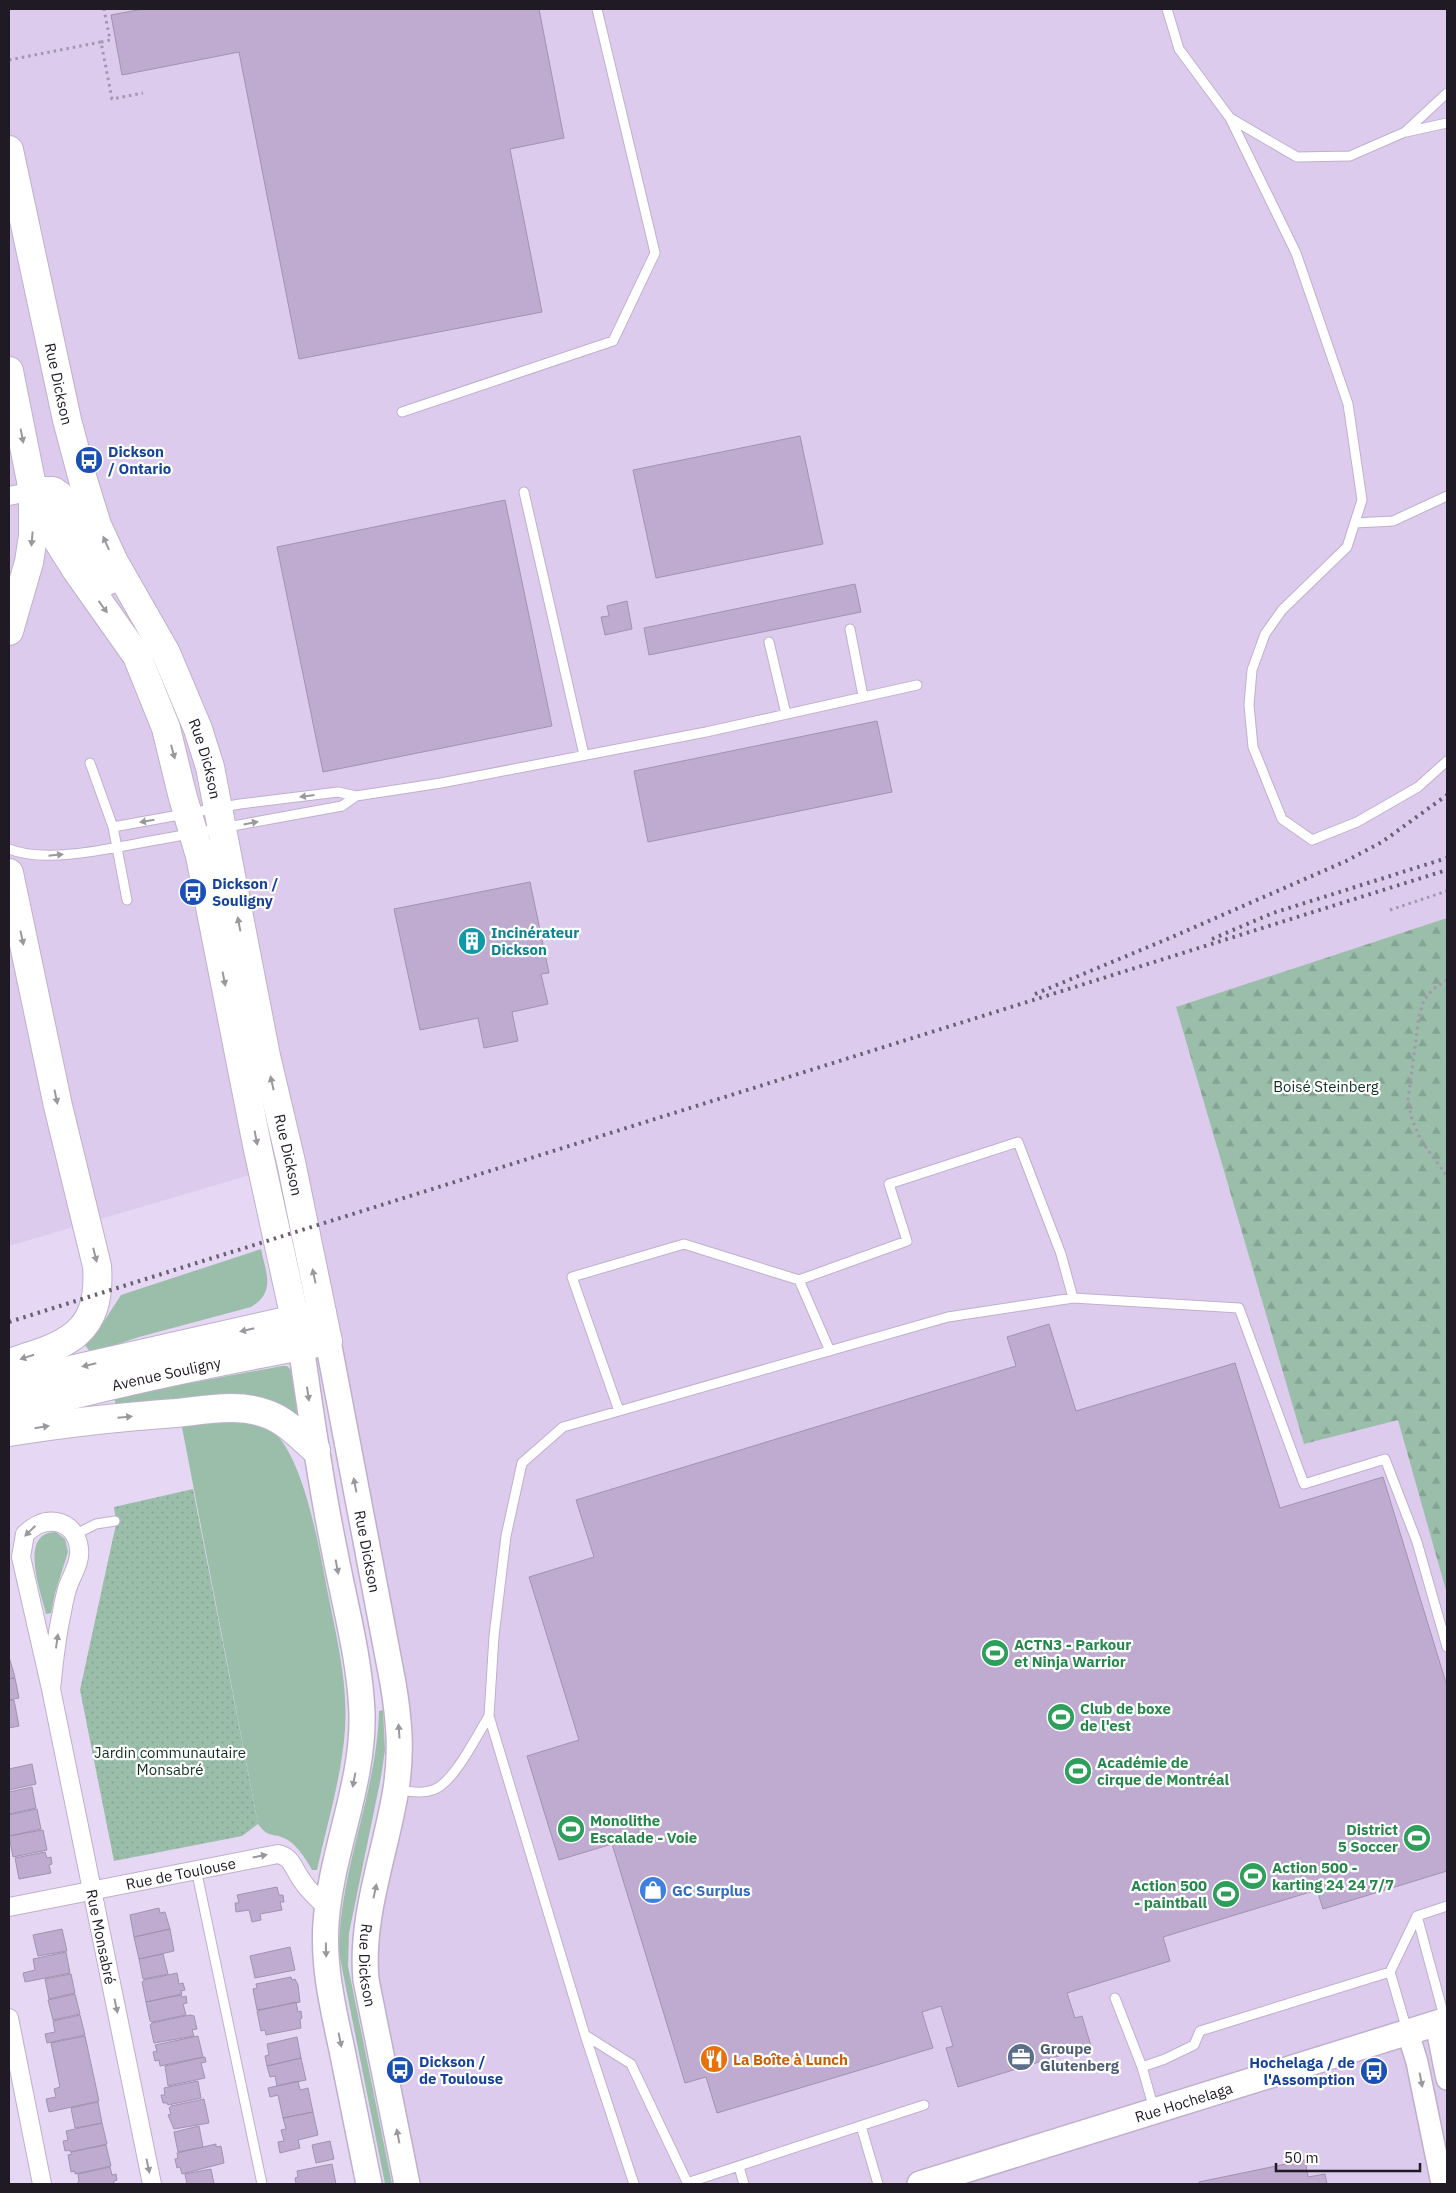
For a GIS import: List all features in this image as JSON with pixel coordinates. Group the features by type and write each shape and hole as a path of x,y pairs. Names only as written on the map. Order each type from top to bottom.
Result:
{"main road":[{"name":"Rue Dickson","path":"9,150 67,420 97,525 114,562 152,626 178,680 198,728 210,767 266,1056 291,1162 328,1341 393,1683 400,1733 396,1789 364,1952 366,1980 407,2184"},
{"name":"Rue Dickson","path":"9,371 21,493 58,541 77,571 125,637 147,677 166,728 200,856 257,1145 301,1346 316,1450 356,1660 362,1711 358,1757 328,1908 325,1949 328,1977 369,2184"},
{"path":"9,631 29,562 33,536 21,493 53,491 60,496 94,562 178,680"},
{"path":"9,873 60,1116 98,1266 99,1282 94,1308 80,1331 59,1346 9,1363"},
{"name":"Avenue Souligny","path":"9,1384 322,1313"},
{"name":"Avenue Souligny","path":"9,1412 80,1392 328,1341"},
{"path":"9,1432 120,1417 218,1409 247,1409 276,1418 316,1450"},
{"name":"Rue Hochelaga","path":"920,2184 1443,2022"}],"street":[{"name":"Rue Monsabré","path":"51,1689 61,1614 79,1550 71,1529 62,1523 41,1523 25,1534 21,1558 51,1689 152,2184"},
{"name":"Rue de Toulouse","path":"9,1907 267,1855 285,1856 295,1867 301,1880 328,1908"},
{"path":"9,2018 42,2184"},
{"path":"1443,2022 1447,2079"},
{"path":"1408,2033 1417,2062 1442,2184"}],"lane":[{"path":"402,412 613,341 655,252 597,9"},
{"path":"1167,9 1178,48 1230,118 1296,253 1348,404 1362,500 1347,547 1282,610 1265,634 1252,670 1250,705 1253,747 1282,819 1312,840 1357,822 1418,787 1447,761"},
{"path":"1405,132 1447,92"},
{"path":"1230,118 1297,157 1350,156 1405,132 1447,123"},
{"path":"524,492 584,756"},
{"path":"1355,523 1393,521 1447,496"},
{"path":"850,629 863,696"},
{"path":"769,642 786,714"},
{"path":"113,828 191,824 219,819 240,804 338,792 356,796 441,783 584,756 918,685"},
{"path":"90,763 113,828 127,900"},
{"path":"9,849 22,854 39,856 117,847 191,824 219,819 342,806 356,796"},
{"path":"619,1411 572,1277 684,1244 799,1280 907,1241 889,1184 1018,1142 1061,1254 1073,1298"},
{"path":"799,1280 830,1351"},
{"path":"634,2184 585,2036 489,1716 494,1636 506,1536 522,1463 563,1427 948,1317 1073,1298 1239,1308 1304,1484 1385,1459 1417,1542 1447,1647"},
{"path":"74,1535 96,1524 115,1521"},
{"path":"396,1789 413,1793 433,1790 446,1782 489,1716"},
{"path":"196,1869 262,2184"},
{"path":"1408,2033 1390,1972 1417,1916 1447,1906"},
{"path":"1417,1916 1443,2022"},
{"path":"1142,2067 1165,2059 1194,2044 1200,2030 1390,1972"},
{"path":"1115,1998 1142,2067 1155,2112"},
{"path":"585,2036 631,2064 688,2184 924,2105"},
{"path":"862,2126 878,2184"},
{"path":"739,2167 744,2184"}],"path":[{"path":"9,60 110,40 104,9"},
{"path":"101,42 112,99 143,92"},
{"path":"1390,910 1447,891"},
{"path":"1447,980 1433,989 1424,1000 1419,1016 1408,1100 1412,1120 1422,1142 1447,1176"}],"shaded area":[{"path":"9,9 1447,9 1447,2184 407,2184 366,1980 400,1751 291,1163 9,1246"}],"green space":[{"name":"Boisé Steinberg","path":"1447,918 1447,1594 1398,1420 1304,1444 1176,1007"},
{"path":"261,1249 267,1274 266,1288 264,1295 251,1307 139,1337 91,1353 84,1344 99,1329 121,1295"},
{"path":"287,1366 292,1371 302,1420 116,1406 114,1397"},
{"path":"246,1418 273,1431 287,1448 296,1467 304,1488 316,1533 341,1661 346,1712 343,1747 317,1870 312,1870 294,1845 286,1839 265,1832 258,1824 181,1422"},
{"name":"Jardin communautaire Monsabré","path":"193,1489 258,1824 242,1836 114,1861 80,1690 116,1524 114,1507"},
{"path":"56,1532 65,1539 68,1552 55,1593 51,1613 46,1614 37,1578 35,1552 38,1542 44,1535"},
{"path":"383,1710 385,1750 349,1933 348,1966 392,2184 385,2184 339,1953 345,1892 372,1772 377,1742 379,1711"}],"building":[{"path":"143,9 539,9 564,138 510,149 542,312 299,359 239,52 122,75 111,15"},
{"path":"800,436 823,544 656,578 633,470"},
{"path":"505,500 552,726 323,772 277,547"},
{"path":"855,584 861,612 649,655 644,628"},
{"path":"627,601 632,629 605,635 601,617 609,616 607,606"},
{"path":"877,721 892,792 648,842 634,771"},
{"name":"Incinérateur Dickson","path":"530,882 549,973 541,974 548,1004 512,1012 518,1041 484,1048 478,1018 420,1030 394,909"},
{"path":"1049,1324 1076,1411 1235,1363 1280,1508 1383,1477 1447,1686 1447,1871 1323,1909 1317,1890 1163,1937 1170,1961 1067,1993 1075,2018 1082,2016 1091,2046 958,2087 946,2048 953,2046 941,2006 922,2012 933,2048 717,2113 706,2077 685,2083 612,1844 559,1860 527,1756 579,1740 529,1577 594,1557 576,1500 1016,1366 1007,1337"},
{"path":"9,1657 15,1677 9,1679"},
{"path":"15,1678 19,1698 9,1700 9,1679"},
{"path":"14,1700 19,1726 9,1728 9,1701"},
{"path":"32,1764 36,1784 9,1790 9,1769"},
{"path":"32,1787 36,1808 9,1814 9,1792"},
{"path":"37,1809 41,1829 9,1836 9,1815"},
{"path":"43,1830 47,1850 13,1857 9,1836"},
{"path":"45,1852 47,1858 51,1857 52,1864 49,1865 51,1873 19,1879 15,1858"},
{"path":"277,1887 279,1895 283,1895 284,1902 280,1902 282,1910 260,1914 261,1920 252,1922 249,1910 236,1912 235,1903 239,1903 237,1895"},
{"path":"159,1908 160,1913 165,1912 170,1929 134,1937 130,1915"},
{"path":"62,1929 67,1951 38,1956 33,1935"},
{"path":"170,1929 174,1951 139,1959 134,1937"},
{"path":"290,1947 295,1970 255,1978 250,1956"},
{"path":"66,1952 70,1973 25,1982 23,1973 35,1970 33,1959"},
{"path":"163,1954 168,1974 143,1979 139,1959"},
{"path":"177,1973 179,1984 183,1983 185,1990 181,1991 182,1994 146,2002 142,1982 144,1980"},
{"path":"71,1974 75,1993 49,1999 45,1979"},
{"path":"291,1977 292,1980 295,1979 298,1985 300,2002 257,2010 253,1989 257,1988 256,1984"},
{"path":"75,1994 80,2014 53,2020 48,2000"},
{"path":"181,1995 182,1997 186,1996 187,2003 183,2004 186,2015 150,2021 146,2002"},
{"path":"296,2002 298,2012 301,2011 301,2028 266,2035 265,2030 261,2031 257,2011"},
{"path":"80,2015 85,2035 47,2043 45,2034 55,2032 53,2021"},
{"path":"190,2015 194,2016 197,2029 192,2030 194,2036 154,2043 150,2025 152,2023"},
{"path":"85,2036 99,2101 49,2112 46,2099 56,2097 54,2089 60,2087 51,2043"},
{"path":"198,2036 203,2057 160,2066 159,2060 155,2061 153,2052 157,2051 155,2045"},
{"path":"297,2037 301,2058 267,2066 265,2056 269,2055 267,2044"},
{"path":"205,2057 206,2062 201,2063 205,2078 168,2086 165,2066"},
{"path":"301,2058 306,2080 277,2086 275,2076 270,2077 267,2066"},
{"path":"1377,2075 1378,2079 1368,2082 1367,2078"},
{"path":"198,2081 201,2098 168,2105 163,2103 161,2095 165,2095 164,2088"},
{"path":"298,2081 300,2090 308,2088 313,2112 283,2118 278,2095 270,2097 268,2088"},
{"path":"204,2099 209,2123 174,2129 168,2115 171,2114 169,2108 171,2106"},
{"path":"98,2102 102,2123 75,2128 71,2108"},
{"path":"313,2112 318,2135 298,2140 300,2148 280,2153 278,2142 284,2141 281,2130 286,2129 283,2118"},
{"path":"102,2123 107,2144 70,2152 70,2150 65,2151 63,2141 68,2140 66,2131"},
{"path":"199,2126 203,2147 178,2152 174,2132"},
{"path":"330,2141 334,2159 316,2163 312,2145"},
{"path":"216,2144 216,2147 221,2146 224,2163 182,2174 180,2167 177,2168 175,2159 178,2158 177,2153"},
{"path":"106,2145 111,2166 75,2174 75,2171 71,2172 68,2155 72,2154 71,2152"},
{"path":"1305,2160 1308,2177 1325,2174 1327,2184 1199,2184 1199,2182"},
{"path":"332,2164 336,2184 296,2184 297,2171"},
{"path":"110,2167 112,2175 116,2174 117,2180 114,2181 114,2184 76,2184 79,2182 78,2174"},
{"path":"211,2169 214,2184 187,2184 185,2174"}],"railway":[{"path":"1035,994 1346,861 1382,842 1447,795"},
{"path":"1212,939 1273,913 1447,858"},
{"path":"9,1322 1447,870"}],"place":[{"name":"Dickson / Ontario","path":"89,460"},
{"name":"Dickson / Souligny","path":"193,892"},
{"name":"Incinérateur Dickson","path":"472,941"},
{"name":"ACTN3 - Parkour et Ninja Warrior","path":"995,1653"},
{"name":"Club de boxe de l'est","path":"1061,1717"},
{"name":"Académie de cirque de Montréal","path":"1078,1771"},
{"name":"Monolithe Escalade - Voie","path":"571,1829"},
{"name":"District 5 Soccer","path":"1417,1838"},
{"name":"Action 500 - karting 24 24 7/7","path":"1253,1876"},
{"name":"GC Surplus","path":"653,1890"},
{"name":"Action 500 - paintball","path":"1226,1894"},
{"name":"Groupe Glutenberg","path":"1021,2057"},
{"name":"La Boîte à Lunch","path":"714,2059"},
{"name":"Dickson / de Toulouse","path":"400,2070"},
{"name":"Hochelaga / de l'Assomption","path":"1374,2071"}]}
